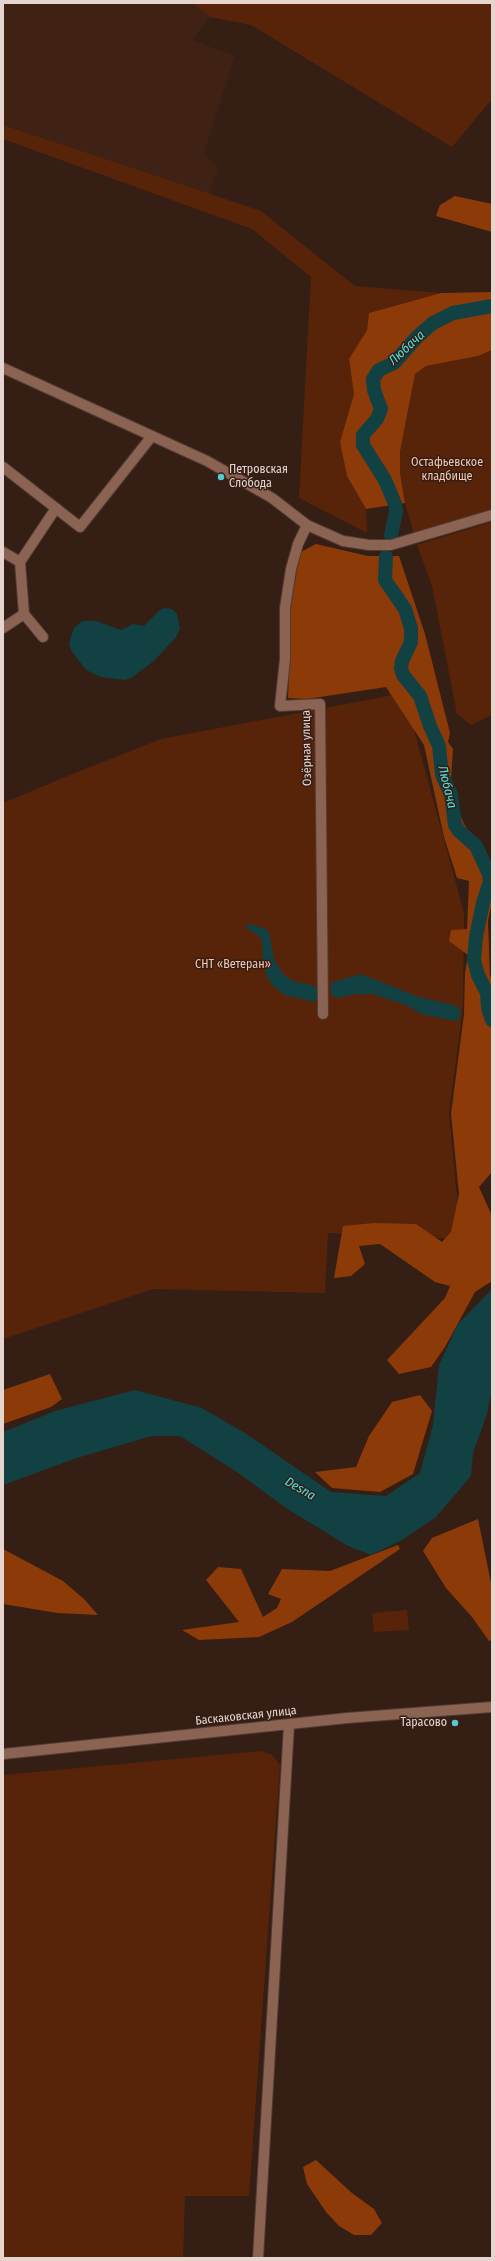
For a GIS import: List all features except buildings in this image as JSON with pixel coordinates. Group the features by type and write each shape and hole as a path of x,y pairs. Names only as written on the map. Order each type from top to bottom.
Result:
{"street":[{"path":"3,368 207,461 272,498 307,525 343,541 380,546 403,542 492,515"},
{"path":"3,467 80,527 152,436"},
{"path":"42,637 24,614 20,562 56,508"},
{"name":"Озёрная улица","path":"307,525 298,544 291,569 285,608 285,659 280,706 320,704 323,1014"},
{"path":"3,552 20,562"},
{"path":"3,628 24,614"},
{"name":"Баскаковская улица","path":"3,1754 289,1724 492,1707"},
{"path":"258,2258 289,1724"}],"shaded area":[{"path":"3,3 192,3 211,17 192,40 235,56 204,153 218,168 209,195 3,125"},
{"path":"455,196 492,204 492,232 436,216 440,205"},
{"path":"492,292 492,350 478,356 426,366 415,374 400,452 400,473 405,503 366,509 347,476 340,442 354,394 349,359 367,330 369,313 441,293"},
{"path":"316,544 368,556 399,556 425,634 450,733 448,742 453,749 451,780 455,802 464,824 492,866 492,902 488,921 490,976 492,979 492,1172 479,1187 492,1216 492,1281 475,1292 445,1347 431,1367 399,1374 387,1360 445,1298 450,1286 435,1282 380,1244 359,1246 365,1264 351,1276 334,1278 343,1226 374,1223 416,1224 442,1242 451,1232 459,1194 451,1114 464,1014 465,973 468,955 449,941 451,930 467,929 469,881 457,878 444,837 424,745 386,687 307,699 288,698 291,607 299,553"},
{"path":"50,1374 62,1399 51,1407 3,1424 3,1390"},
{"path":"420,1395 432,1411 413,1474 380,1492 332,1488 315,1472 356,1467 369,1436 392,1402"},
{"path":"478,1519 492,1588 492,1640 489,1641 472,1617 446,1588 423,1551 432,1538"},
{"path":"398,1545 400,1549 292,1622 259,1637 199,1640 182,1630 239,1622 206,1580 218,1567 241,1569 263,1617 277,1608 281,1599 268,1594 282,1569 330,1571"},
{"path":"3,1549 63,1581 84,1599 98,1615 57,1613 3,1604"},
{"path":"316,2160 352,2193 374,2209 382,2223 371,2235 354,2235 339,2226 326,2212 307,2184 303,2167"}],"green space":[{"path":"192,3 492,3 492,99 452,147 251,25 211,17"},
{"path":"3,125 261,211 355,286 441,293 369,313 367,330 349,359 354,394 340,442 347,476 366,509 367,533 299,498 311,277 252,229 3,139"},
{"name":"Остафьевское кладбище","path":"492,350 492,509 414,534 405,503 400,473 400,452 415,374 426,366 478,356"},
{"path":"492,522 492,715 471,725 457,714 432,586 417,545"},
{"name":"СНТ «Ветеран»","path":"404,693 464,913 463,1007 449,1113 461,1239 328,1233 325,1293 153,1289 3,1339 3,803 161,739"},
{"path":"407,1610 409,1630 374,1632 372,1613"},
{"path":"261,1751 272,1755 280,1765 249,2196 185,2196 183,2258 3,2258 3,1775"}],"water":[{"path":"161,609 172,609 177,614 180,629 176,637 154,661 131,678 124,680 101,677 86,670 71,650 69,643 74,628 82,621 96,621 121,630 133,624 144,626"},
{"path":"248,924 264,928 269,932 274,959 283,974 293,981 314,986 319,990 316,1000 313,1002 285,995 273,986 267,977 263,963 262,941 258,935 246,927"},
{"path":"361,974 416,996 457,1006 461,1011 459,1019 456,1021 421,1014 408,1006 373,994 355,994 338,998 332,996 330,986 333,982"},
{"name":"Desna","path":"492,1289 492,1390 487,1414 473,1453 471,1476 436,1517 402,1540 371,1555 348,1546 286,1508 237,1472 180,1436 151,1436 77,1458 3,1485 3,1432 55,1411 135,1390 202,1408 245,1433 331,1492 386,1496 420,1473 433,1425 439,1365 458,1324"}],"waterway":[{"name":"Любача","path":"391,535 396,512 395,504 385,480 363,445 363,435 377,419 381,409 374,390 373,379 379,370 394,363 417,337 433,323 453,313 492,306"},
{"name":"Любача","path":"386,557 385,580 405,609 411,628 411,642 402,661 401,668 403,675 420,696 430,726 439,746 442,775 451,794 455,825 459,831 476,846 489,874 490,881 483,903 476,937 474,960 478,975 487,993 488,1008 492,1020"}],"place":[{"name":"Петровская Слобода","path":"221,477"},
{"name":"Тарасово","path":"455,1723"}]}
